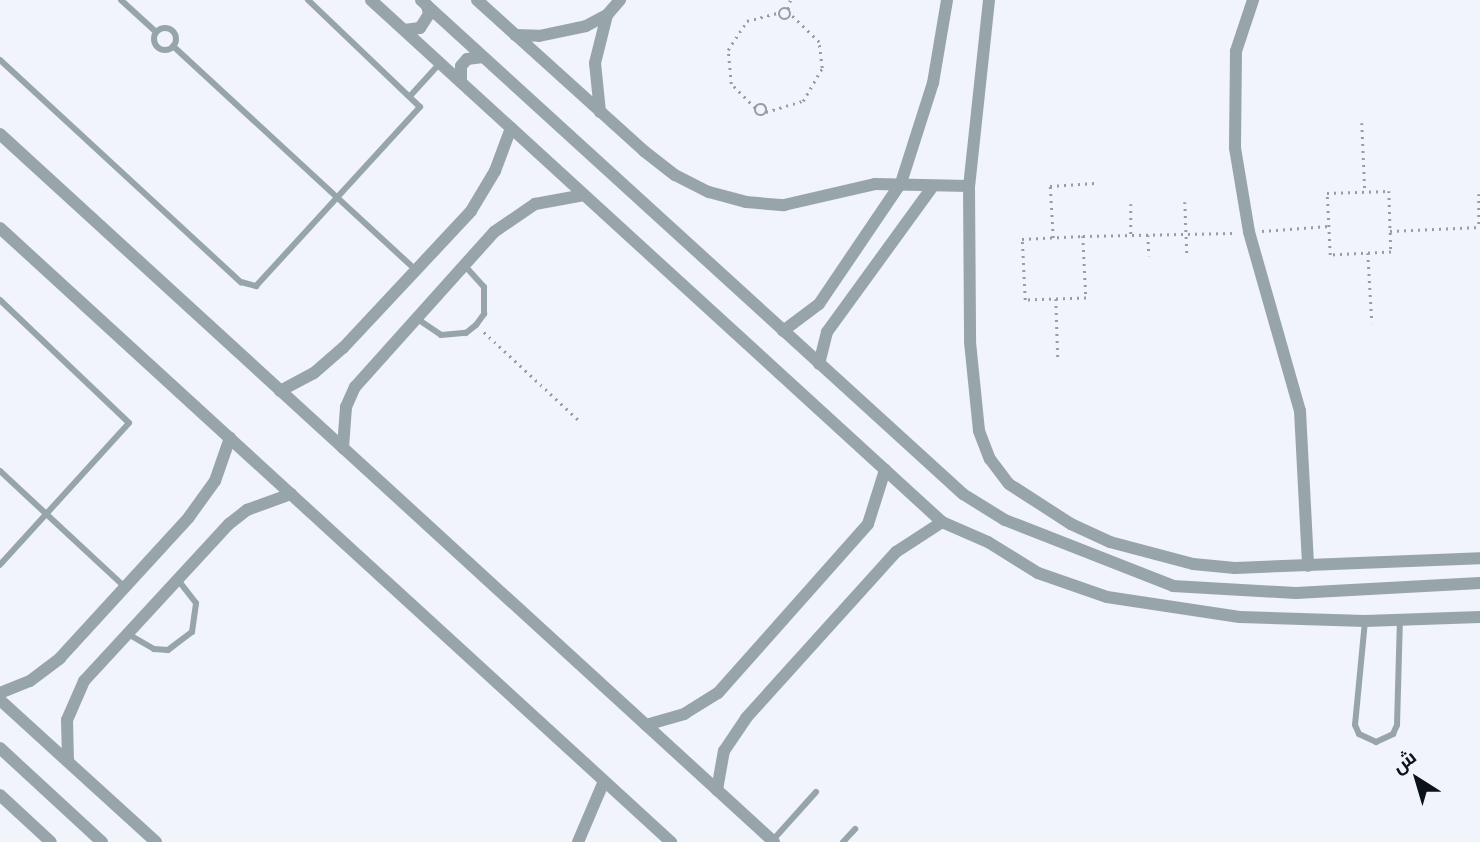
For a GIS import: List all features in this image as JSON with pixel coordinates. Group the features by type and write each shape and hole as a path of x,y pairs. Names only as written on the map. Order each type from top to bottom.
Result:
{"street":[{"path":"371,0 942,522 988,542 1038,573 1107,597 1240,617 1365,621 1480,617"},
{"path":"477,0 600,112 675,175 709,192 746,202 784,205 901,183 931,189 969,186"},
{"path":"515,35 563,33 607,15 620,0"},
{"path":"783,331 819,304 901,183 933,83 947,0"},
{"path":"989,0 969,186 973,398 989,459 1009,484 1071,524 1151,555 1235,568 1480,558"},
{"path":"1253,0 1236,51 1233,94 1235,148 1249,232 1300,411 1308,566"},
{"path":"404,30 421,28 429,14 424,3"},
{"path":"424,3 963,494 1049,540 1173,586 1296,593 1480,583"},
{"path":"600,112 595,63 607,15"},
{"path":"461,82 461,66 467,60 484,57"},
{"path":"280,391 329,361 479,200 511,128"},
{"path":"0,134 773,841"},
{"path":"819,364 827,332 931,189"},
{"path":"343,448 344,417 355,387 464,265 513,216 535,204 584,195"},
{"path":"0,228 604,780 667,841"},
{"path":"0,692 46,670 125,587 203,500 230,438"},
{"path":"646,725 684,714 718,693 856,539 876,507 885,470"},
{"path":"68,761 65,740 73,699 128,634 229,524 247,510 291,494"},
{"path":"717,790 724,751 746,718 896,552 942,522"},
{"path":"0,699 156,842"},
{"path":"0,748 102,842"},
{"path":"578,842 598,803 604,780"},
{"path":"0,795 51,842"}],"lane":[{"path":"121,0 155,32 157,47 173,46"},
{"path":"0,60 246,285 260,282 418,110 419,103 411,95 308,0"},
{"path":"155,32 172,30 173,46 416,270"},
{"path":"411,95 440,63"},
{"path":"416,318 441,335 466,333 476,325 484,314 484,287 464,265"},
{"path":"0,300 128,419 127,426 0,565"},
{"path":"0,471 125,587"},
{"path":"128,634 154,649 168,649 192,632 196,603 178,579"},
{"path":"1365,621 1355,726 1367,740 1376,742 1393,734 1397,725 1400,620"},
{"path":"773,841 816,792"},
{"path":"843,842 855,829"}],"path":[{"path":"788,9 747,21 727,50 731,83 760,116 766,112 792,108 803,101 822,68 819,42 791,15 788,9 790,0"},
{"path":"780,12 784,20 791,15"},
{"path":"755,108 761,104 766,112"},
{"path":"1362,123 1365,191"},
{"path":"1053,238 1050,186 1095,183"},
{"path":"1365,191 1389,191 1391,253 1330,255 1327,193 1365,191"},
{"path":"1390,231 1480,227 1479,194"},
{"path":"1185,202 1187,255"},
{"path":"1131,204 1131,235"},
{"path":"1083,236 1086,298 1025,300 1023,239 1083,236 1249,232 1329,226"},
{"path":"1148,235 1149,256"},
{"path":"1368,253 1373,323"},
{"path":"1056,299 1058,360"},
{"path":"476,325 581,422"}]}
